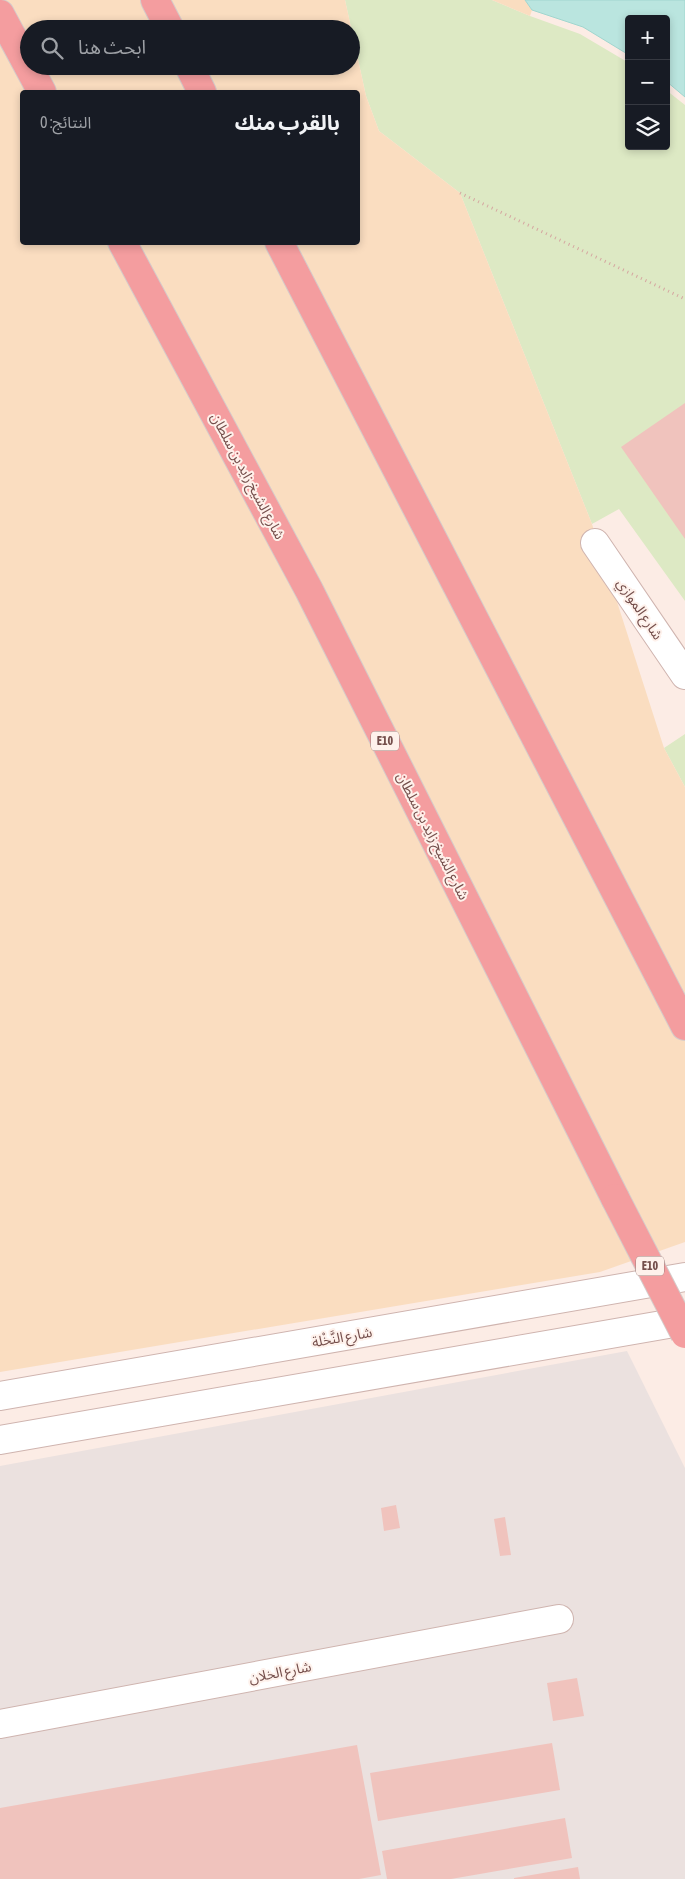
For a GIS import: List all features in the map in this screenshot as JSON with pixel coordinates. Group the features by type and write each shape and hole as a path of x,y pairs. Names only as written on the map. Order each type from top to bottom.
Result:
{"highway":[{"path":"155,0 165,20"},
{"path":"0,14 20,51"},
{"path":"33,75 41,90"},
{"path":"194,75 201,90"},
{"name":"شارع الشيخ زايد بن سلطان","path":"124,245 309,590 614,1198 685,1334"},
{"path":"281,245 685,1026"}],"street":[{"name":"شارع الموازي","path":"595,543 685,675"},
{"name":"شارع النَّخْلة","path":"0,1396 685,1277"},
{"path":"0,1440 685,1321"},
{"name":"شارع الخلان","path":"0,1724 559,1619"}],"path":[{"path":"460,193 685,299"}],"shaded area":[{"path":"627,1351 685,1468 685,1879 0,1879 0,1466"}],"green space":[{"path":"345,0 492,0 580,34 625,61 625,150 670,150 670,93 685,105 685,601 619,509 592,524 460,193 379,131 366,96 360,69 360,20 349,20"},
{"path":"685,734 685,787 664,748"}],"sand":[{"path":"0,0 345,0 349,20 20,20 20,75 360,75 360,69 366,96 379,131 460,193 592,524 664,748 685,787 685,1242 600,1272 0,1372"},
{"path":"492,0 525,0 532,10 530,16"}],"water":[{"path":"525,0 685,0 685,97 670,84 670,15 625,15 625,53 583,27 532,10"}],"building":[{"path":"685,403 685,539 621,447"},
{"path":"396,1505 400,1528 384,1531 381,1508"},
{"path":"505,1517 511,1555 500,1556 494,1519"},
{"path":"577,1678 584,1716 553,1721 547,1683"},
{"path":"552,1743 560,1790 378,1821 370,1773"},
{"path":"357,1745 381,1875 359,1879 0,1879 0,1808"},
{"path":"565,1818 572,1858 451,1879 387,1879 382,1851"},
{"path":"578,1867 580,1879 514,1879 514,1878"}]}
